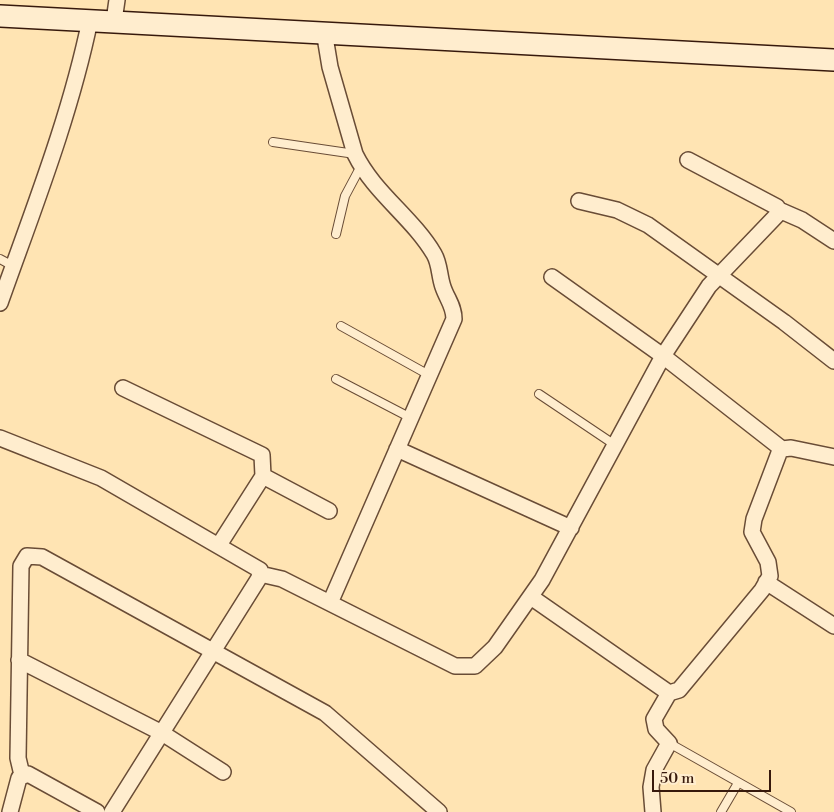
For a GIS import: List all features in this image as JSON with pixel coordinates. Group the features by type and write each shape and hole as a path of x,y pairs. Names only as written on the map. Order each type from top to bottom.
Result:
{"street":[{"path":"114,21 117,0"},
{"path":"0,16 834,60"},
{"path":"0,303 7,262 74,87 90,20"},
{"path":"324,32 330,68 358,160 433,253 442,285 453,306 454,319 330,603"},
{"path":"688,160 777,206 779,210 802,220 834,241"},
{"path":"579,201 617,210 648,225 720,275 834,361"},
{"path":"260,574 282,579 455,666 475,666 495,647 531,597 571,528 663,356 709,286 744,252 777,215 779,210"},
{"path":"552,277 663,356 782,449 791,448 834,458"},
{"path":"123,388 262,455 264,461 263,476 219,545"},
{"path":"0,438 101,478 258,567 260,574 112,812"},
{"path":"398,449 571,528"},
{"path":"653,812 651,787 654,770 669,743 654,724 654,719 669,693 683,688 770,576 768,562 752,532 754,519 782,449"},
{"path":"263,476 329,512"},
{"path":"22,775 18,758 21,566 27,556 42,557 326,713 440,812"},
{"path":"766,582 834,626"},
{"path":"531,597 669,693"},
{"path":"19,660 162,733 222,772"},
{"path":"10,812 16,783 22,775 28,774 97,812"}],"lane":[{"path":"273,142 358,160 345,196 336,234"},
{"path":"341,326 429,376"},
{"path":"336,379 411,418"},
{"path":"539,394 615,445"},
{"path":"669,743 791,812"},
{"path":"721,812 738,783"}]}
